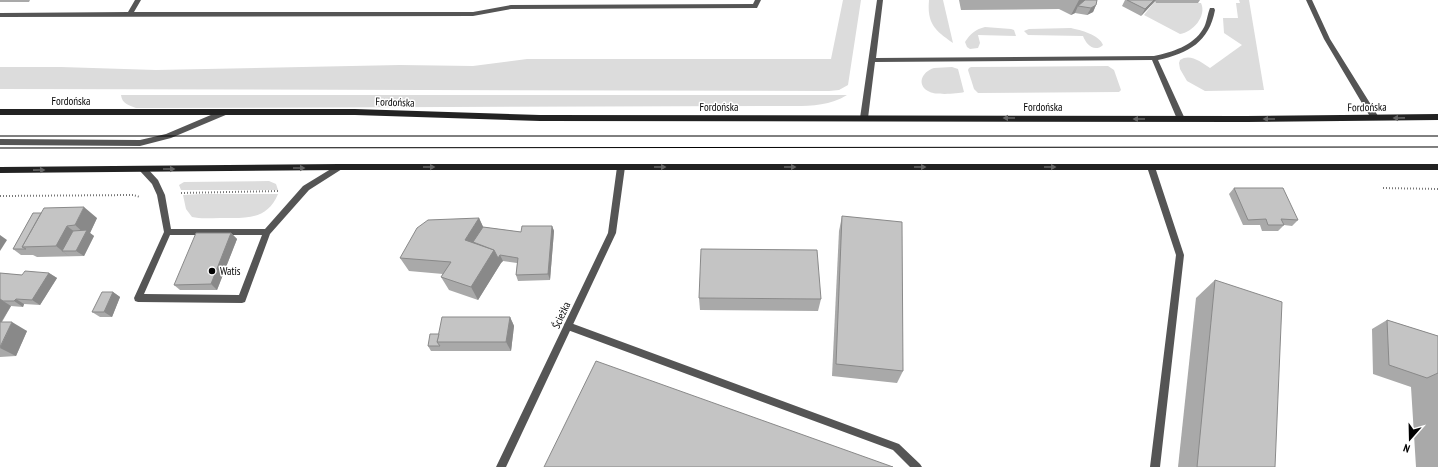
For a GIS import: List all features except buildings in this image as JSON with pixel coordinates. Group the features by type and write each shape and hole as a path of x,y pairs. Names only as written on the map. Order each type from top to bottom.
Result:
{"main road":[{"name":"Fordońska","path":"0,112 355,112 540,118 1438,117"},
{"path":"0,170 339,167 1438,166"}],"street":[{"path":"130,14 138,0"},
{"path":"0,15 473,14 511,7 521,3 755,6 758,0"},
{"path":"864,118 880,0"},
{"path":"1309,0 1327,39 1375,118"},
{"path":"873,60 1154,58 1170,55 1193,44 1202,37 1208,29 1212,10"},
{"path":"1154,58 1181,118"},
{"path":"0,142 140,143 168,136 225,112"},
{"path":"143,169 155,182 161,195 168,232 138,298 242,299 267,232 306,188 339,167"},
{"name":"Ścieżka","path":"501,467 612,233 621,167"},
{"path":"1151,167 1180,255 1155,467"},
{"path":"168,232 267,232"},
{"path":"568,326 896,448 917,467"}],"shaded area":[{"path":"843,0 861,0 848,85 839,90 0,89 0,67 156,70 400,65 473,66 527,59 831,59"},
{"path":"929,0 943,0 953,43 941,34 933,25 929,15"},
{"path":"1239,0 1249,0 1264,90 1205,91 1187,81 1180,69 1180,60 1188,57 1192,58 1210,68 1242,45 1224,33 1223,18 1238,18 1236,3 1240,3"},
{"path":"1155,1 1156,3 1201,3 1202,13 1198,23 1194,27 1185,33 1180,34 1144,15"},
{"path":"985,27 1011,29 1014,30 1016,36 978,35 980,43 978,48 970,49 967,47 965,42 969,37 974,32"},
{"path":"1071,28 1098,38 1103,45 1094,48 1086,42 1083,36 1028,35 1024,31 1029,29"},
{"path":"1108,66 1114,70 1121,90 1119,92 978,93 974,89 968,70 971,67"},
{"path":"952,67 958,69 964,92 937,94 926,89 922,83 923,76 934,68"},
{"path":"121,95 847,95 825,104 801,106 136,108 124,102"},
{"path":"269,181 276,184 278,190 181,190 179,185 184,182"},
{"path":"278,194 268,209 254,216 246,218 192,217 186,209 183,195"}],"tram line":[{"path":"0,136 1438,136"},
{"path":"0,148 1438,147"}],"place":[{"name":"Watis","path":"212,271"}]}
